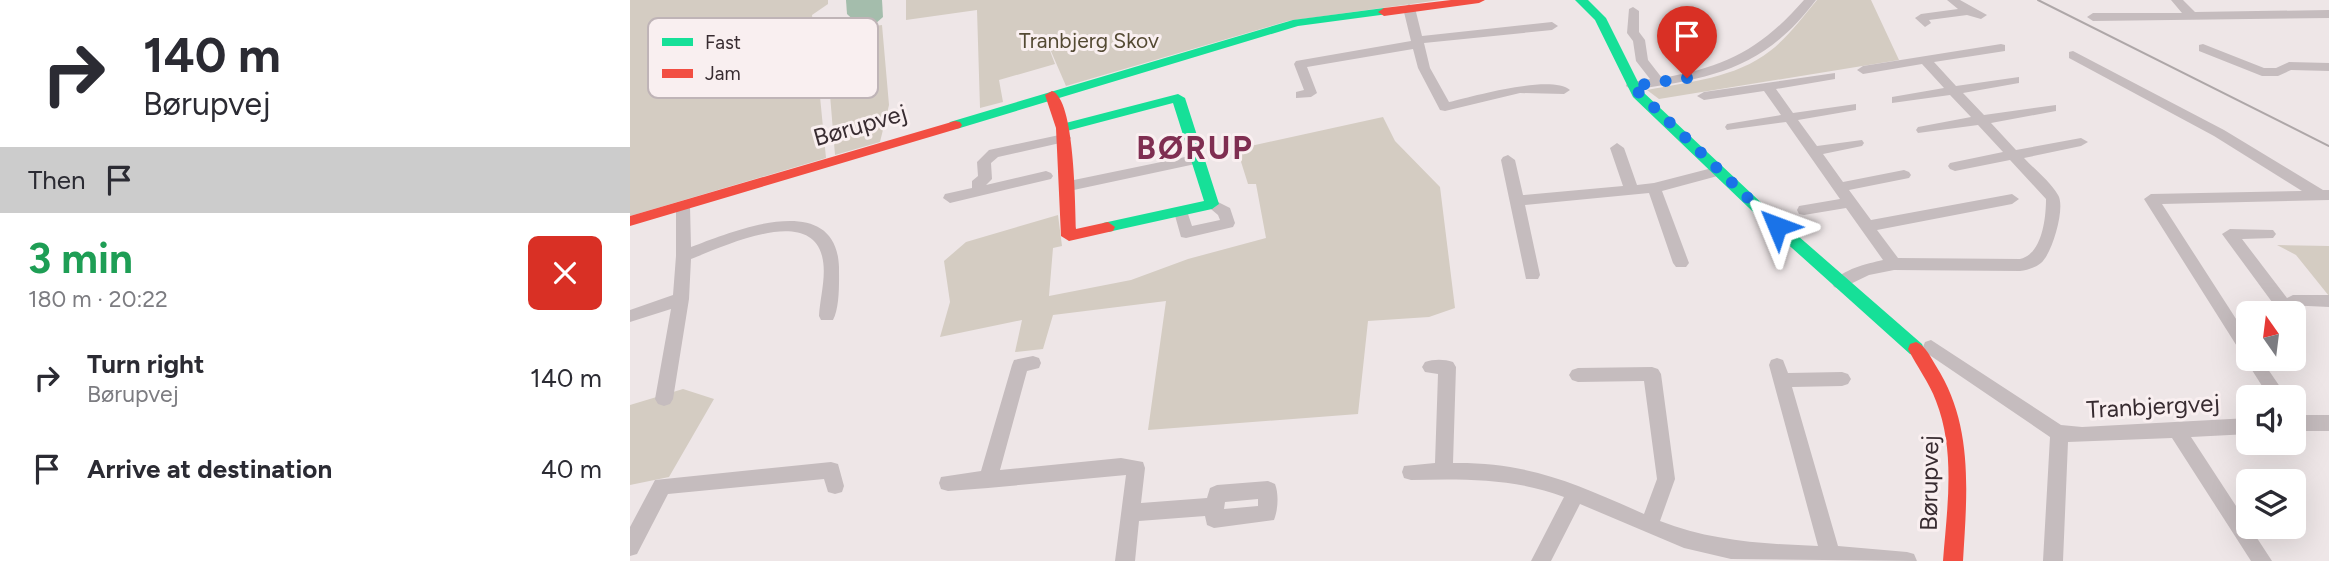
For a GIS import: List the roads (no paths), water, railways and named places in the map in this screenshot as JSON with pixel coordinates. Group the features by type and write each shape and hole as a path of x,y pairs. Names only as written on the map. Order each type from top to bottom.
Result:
{"street":[{"name":"Børupvej","path":"630,221 1297,23 1479,0"},
{"name":"Børupvej","path":"1581,0 1600,18 1632,86 1840,283 1913,345 1943,386 1954,416 1959,447 1953,561"},
{"path":"1953,0 1968,11 1981,15"},
{"path":"2177,0 2192,16"},
{"path":"1632,86 1702,75 1751,57 1779,37 1806,1"},
{"path":"1409,8 1424,68 1446,107 1520,89 1564,90"},
{"path":"1633,11 1633,33 1639,40 1639,55 1659,82"},
{"path":"1925,23 1921,18 1968,11"},
{"path":"2093,17 2329,14"},
{"path":"1301,95 1311,93 1300,64 1418,42 1552,26"},
{"path":"1863,70 2001,48"},
{"path":"2203,48 2223,52 2262,72 2278,72 2289,66 2329,67"},
{"path":"2073,55 2231,140 2325,195"},
{"path":"1840,283 1865,270 1894,264 2014,266 2036,260 2041,254 2054,207 2053,198 2016,155 1925,60"},
{"path":"1704,96 1830,76"},
{"path":"1897,100 2014,80"},
{"path":"1767,86 1894,264"},
{"path":"1052,96 1063,133 1069,186 1069,236 1212,204"},
{"path":"979,192 979,181 985,179 984,162 995,153 1178,98 1195,159 1201,164 1212,204 1225,212 1228,223 1185,233 1181,212"},
{"path":"1732,127 1851,107"},
{"path":"1923,130 2052,108"},
{"path":"1955,166 2081,142"},
{"path":"1814,151 1857,143"},
{"path":"1617,148 1632,191"},
{"path":"1069,186 1195,159"},
{"path":"1508,160 1532,275"},
{"path":"1517,201 1654,188 1720,171"},
{"path":"1840,187 1904,175"},
{"path":"950,198 1046,176"},
{"path":"1654,188 1681,263"},
{"path":"2236,322 2151,199 2325,195"},
{"path":"1868,226 2012,199"},
{"path":"1804,210 1850,202"},
{"path":"664,399 681,299 683,205"},
{"path":"684,256 772,227 806,227 821,237 830,255 827,316"},
{"path":"2268,234 2230,234 2280,301"},
{"path":"630,316 681,299"},
{"path":"2306,301 2329,301"},
{"name":"Tranbjergvej","path":"1931,347 2059,433 2082,435 2236,427"},
{"path":"988,480 1020,365 1033,363"},
{"path":"1431,367 1447,367 1444,471"},
{"path":"1830,554 1779,373 1842,379"},
{"path":"1578,375 1652,374 1666,480 1649,525"},
{"path":"2306,423 2329,422"},
{"path":"2178,431 2262,561"},
{"name":"Tranbjergvej","path":"2053,561 2059,433"},
{"path":"948,483 1121,466 1136,468 1125,561"},
{"path":"630,547 662,486 831,470 835,486"},
{"name":"Børupvej","path":"1411,472 1512,474 1576,493 1684,539 1734,556 1830,554 1907,561"},
{"path":"1541,561 1576,493"},
{"path":"1130,513 1215,506"}],"tram line":[{"path":"2038,0 2329,146"}],"district":[{"name":"BØRUP","path":"1195,148"}],"park label":[{"name":"Tranbjerg Skov","path":"1089,40"}]}
